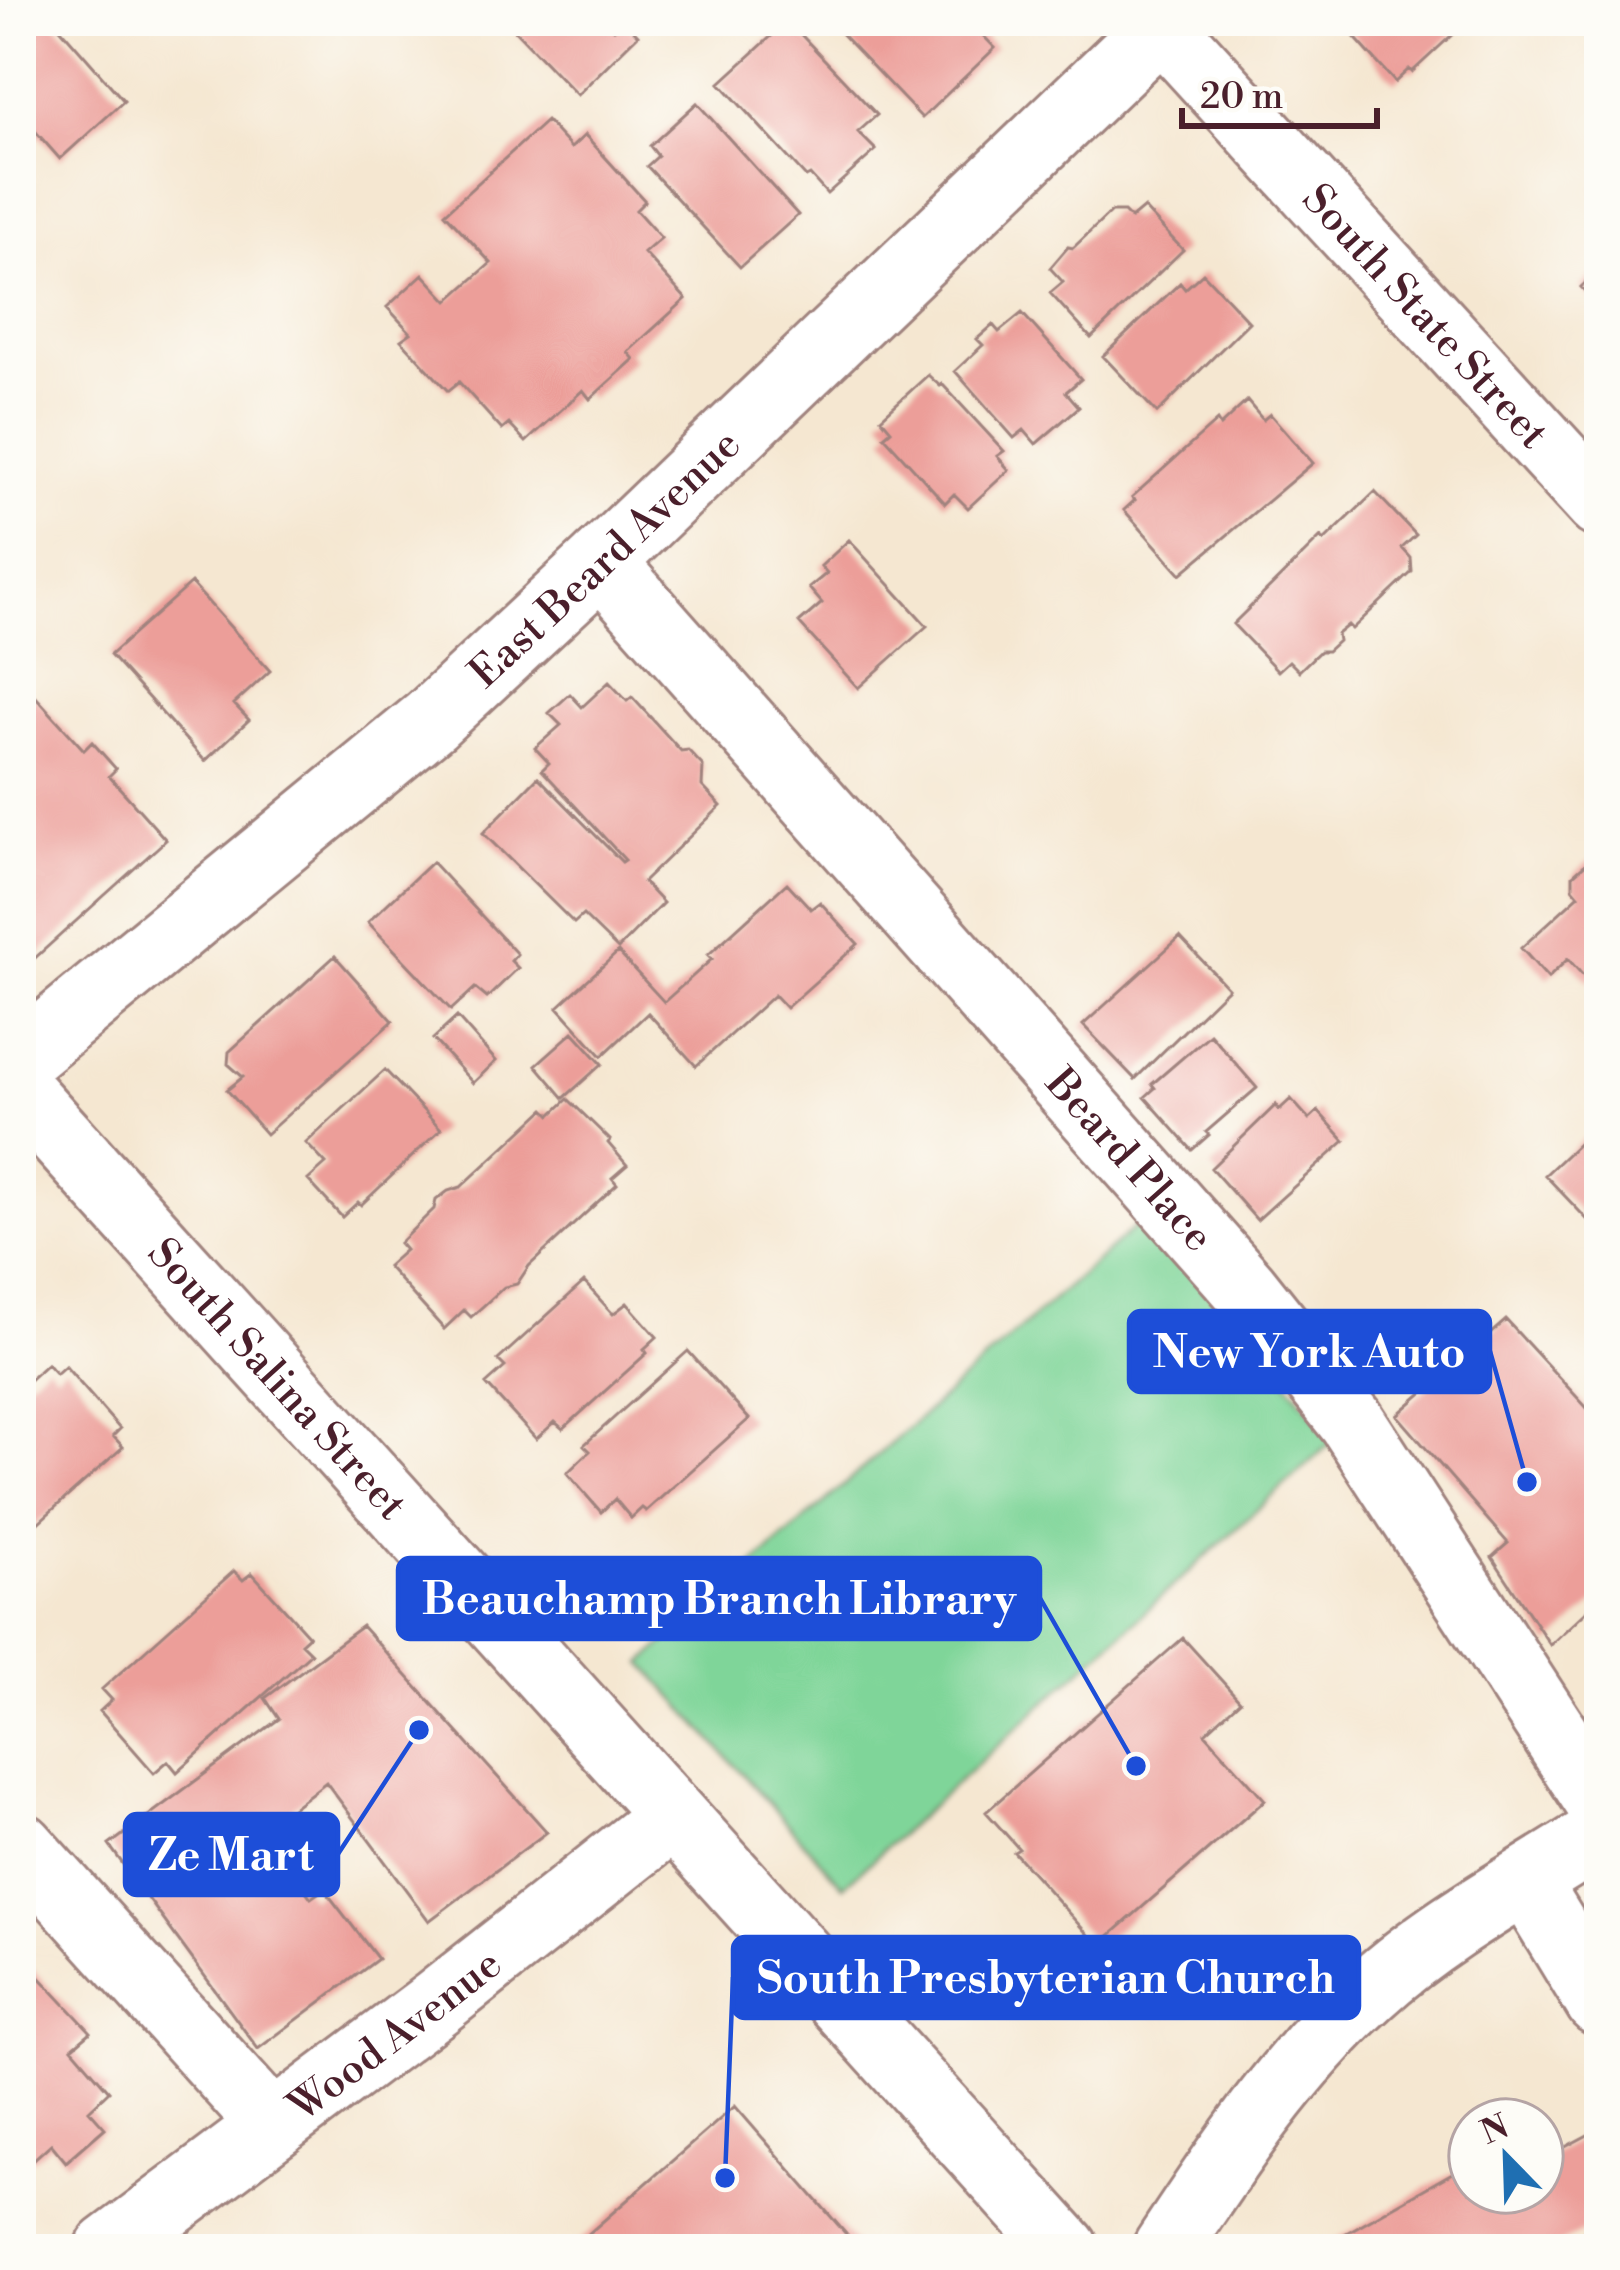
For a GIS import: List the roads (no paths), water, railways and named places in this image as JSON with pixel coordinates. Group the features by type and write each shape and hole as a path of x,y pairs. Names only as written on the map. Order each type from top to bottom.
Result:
{"street":[{"name":"South State Street","path":"1159,23 1599,504"},
{"name":"East Beard Avenue","path":"21,1057 431,720 1159,23"},
{"name":"Beard Place","path":"601,562 1246,1288 1352,1423 1599,1802"},
{"name":"South Salina Street","path":"21,1093 1065,2249"},
{"name":"Wood Avenue","path":"109,2249 438,2002 673,1816"},
{"path":"1166,2249 1307,2053 1372,1988 1457,1925 1599,1835"},
{"path":"21,1846 273,2126"},
{"path":"1526,1882 1599,2002"}],"place":[{"name":"New York Auto","path":"1527,1482"},
{"name":"Ze Mart","path":"419,1730"},
{"name":"Beauchamp Branch Library","path":"1136,1766"},
{"name":"South Presbyterian Church","path":"725,2178"}]}
